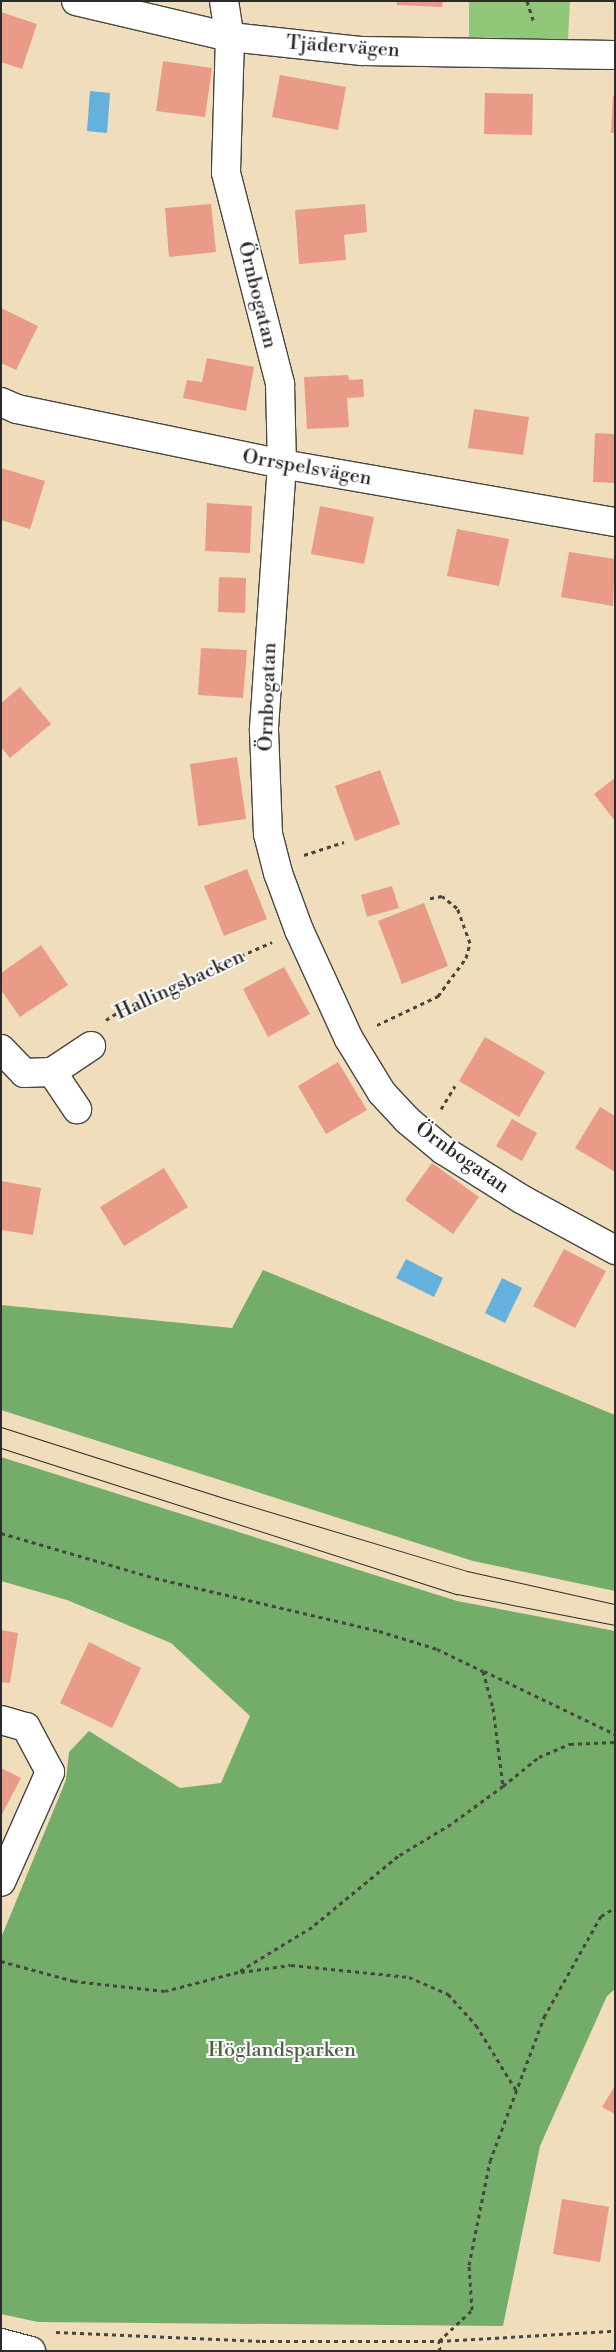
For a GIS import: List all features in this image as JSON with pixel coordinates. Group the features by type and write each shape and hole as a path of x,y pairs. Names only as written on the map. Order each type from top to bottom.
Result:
{"street":[{"name":"Tjädervägen","path":"76,1 230,37 362,51 615,55"},
{"name":"Örnbogatan","path":"224,1 230,37 226,173 280,384 282,464 264,730 268,834 276,864 299,930 349,1039 382,1093 407,1120 444,1150 523,1200 615,1250"},
{"name":"Orrspelsvägen","path":"1,402 17,410 282,464 615,522"},
{"path":"1,1049 24,1073 52,1072 91,1046"},
{"path":"52,1072 77,1109"},
{"path":"1,1720 26,1727 50,1772 1,1882"},
{"path":"1,2343 31,2351"}],"path":[{"path":"276,864 344,842"},
{"path":"349,1039 438,996 466,958 470,943 457,908 442,896 426,900"},
{"name":"Hallingsbacken","path":"91,1046 99,1024 131,1004 299,930"},
{"path":"1,1533 154,1578 379,1631 437,1649 615,1734"},
{"path":"483,1671 493,1708 503,1786"},
{"path":"238,1972 312,1927 398,1856 451,1824 539,1757 570,1744 615,1742"},
{"path":"440,2351 440,2341 472,2310 469,2265 490,2161 544,2017 601,1916 615,1908"},
{"path":"1,1961 74,1982 165,1990 238,1972 291,1965 409,1977 448,1994 476,2025 516,2090"},
{"path":"50,2332 262,2341 440,2341 615,2331"}],"green space":[{"path":"469,1 570,1 568,40 469,37"},
{"path":"263,1270 615,1415 615,1591 473,1561 1,1410 1,1305 232,1328"},
{"name":"Höglandsparken","path":"1,1457 457,1601 615,1631 615,1989 607,1996 540,2146 503,2326 38,2322 1,2314 1,1938 66,1780 69,1752 89,1731 180,1788 221,1783 250,1716 171,1643 67,1600 1,1581"}],"water":[{"path":"90,91 110,93 107,133 87,131"},
{"path":"406,1259 443,1278 434,1297 396,1278"},
{"path":"502,1278 522,1288 505,1323 485,1313"}],"building":[{"path":"397,1 443,1 442,7 397,5"},
{"path":"1,12 37,24 22,69 1,62"},
{"path":"163,61 212,68 205,117 156,111"},
{"path":"280,75 346,87 338,130 272,117"},
{"path":"485,93 533,94 532,135 484,134"},
{"path":"613,96 615,96 615,133 611,133"},
{"path":"211,204 216,252 169,257 165,208"},
{"path":"365,204 367,232 344,235 346,260 299,264 295,210"},
{"path":"1,308 38,326 16,370 1,363"},
{"path":"207,358 254,367 246,411 183,398 187,380 202,382"},
{"path":"348,375 349,380 363,379 364,397 347,398 349,427 307,429 304,377"},
{"path":"474,409 529,417 523,455 468,448"},
{"path":"595,433 615,434 615,483 593,482"},
{"path":"1,468 45,481 30,529 1,520"},
{"path":"207,503 252,506 250,553 205,551"},
{"path":"320,506 374,517 364,564 311,554"},
{"path":"457,529 509,539 499,586 447,576"},
{"path":"569,552 615,559 613,606 561,597"},
{"path":"219,577 246,578 245,613 218,612"},
{"path":"201,648 247,650 243,698 198,695"},
{"path":"20,687 51,724 10,758 1,747 1,703"},
{"path":"237,757 246,819 198,826 190,764"},
{"path":"380,770 400,824 355,841 335,786"},
{"path":"615,778 615,821 594,794"},
{"path":"247,869 267,919 224,936 204,886"},
{"path":"392,886 399,908 367,917 361,895"},
{"path":"424,903 448,966 402,984 378,921"},
{"path":"41,945 68,985 20,1017 1,990 1,973"},
{"path":"284,967 310,1014 268,1037 243,989"},
{"path":"485,1037 545,1072 519,1117 459,1081"},
{"path":"338,1062 367,1110 326,1134 298,1086"},
{"path":"600,1107 615,1116 615,1172 575,1148"},
{"path":"512,1119 537,1133 522,1161 496,1146"},
{"path":"432,1163 479,1197 453,1234 405,1200"},
{"path":"164,1168 188,1207 124,1246 100,1207"},
{"path":"1,1181 41,1188 33,1235 1,1230"},
{"path":"564,1249 606,1271 575,1328 533,1306"},
{"path":"1,1630 18,1633 10,1683 1,1682"},
{"path":"89,1642 141,1668 112,1728 60,1703"},
{"path":"1,1768 21,1778 1,1816"},
{"path":"615,2086 615,2114 602,2107"},
{"path":"562,2199 609,2207 600,2262 553,2254"}],"tram line":[{"path":"1,1427 227,1499 467,1571 615,1604"},
{"path":"1,1448 457,1594 615,1625"}]}
